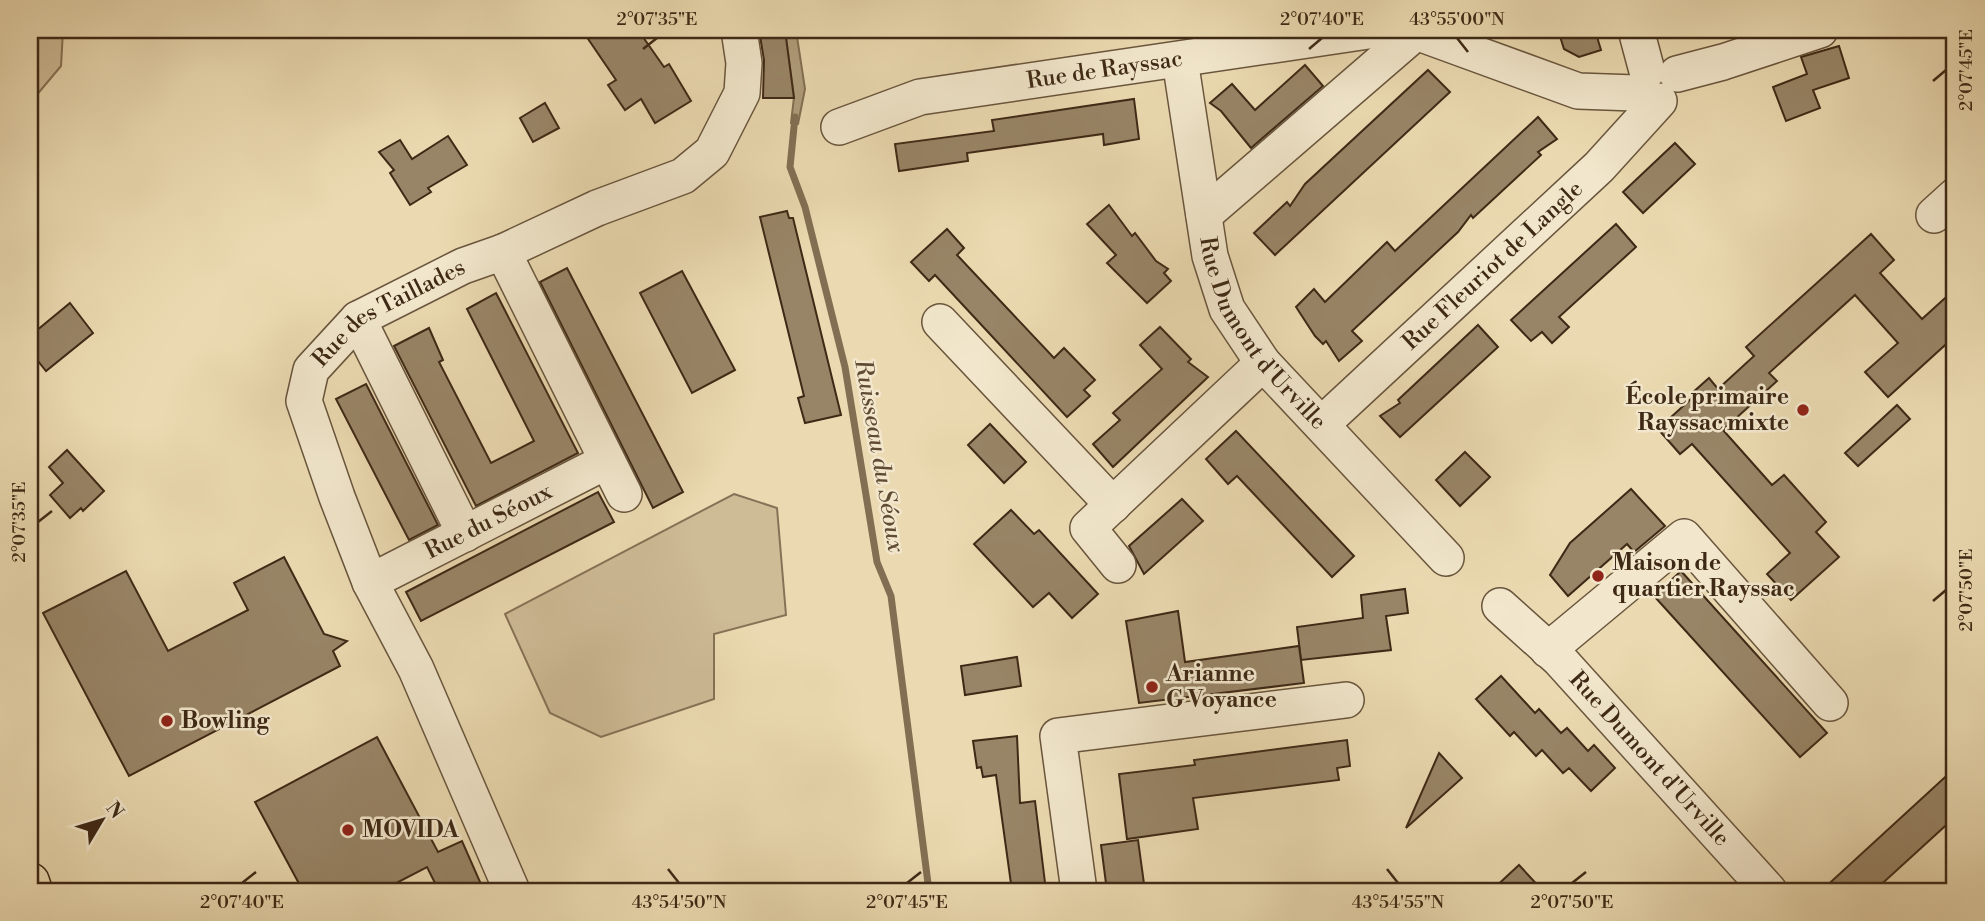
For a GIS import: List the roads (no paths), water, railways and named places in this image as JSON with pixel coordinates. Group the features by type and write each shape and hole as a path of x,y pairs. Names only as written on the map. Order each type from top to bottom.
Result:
{"highway":[{"path":"30,882 33,891"}],"street":[{"name":"Rue des Taillades","path":"512,891 415,669 370,582 304,401 311,370 358,319 463,266 503,252 597,208 683,176 712,152 742,93 744,63 739,30"},
{"name":"Rue de Rayssac","path":"839,127 920,97 1378,30 1416,33 1578,92 1654,85 1820,30"},
{"path":"1636,30 1654,85"},
{"path":"1204,215 1416,33"},
{"name":"Rue Dumont d'Urville","path":"1180,60 1210,256 1227,309 1263,363 1446,558"},
{"name":"Rue Fleuriot de Langle","path":"1322,424 1599,167 1654,85"},
{"path":"503,252 624,494"},
{"path":"358,319 465,534"},
{"path":"940,322 1112,505"},
{"path":"1118,565 1087,528 1263,363"},
{"name":"Rue du Séoux","path":"370,582 607,461"},
{"path":"1548,650 1684,537 1830,703"},
{"name":"Rue Dumont d'Urville","path":"1500,606 1548,650 1769,889"},
{"path":"1079,891 1058,736 1346,700"}],"waterway":[{"name":"Ruisseau du Séoux","path":"795,117 790,167 805,207 845,367 877,562 891,596 929,891"}],"place":[{"name":"École primaire Rayssac mixte","path":"1803,410"},
{"name":"Maison de quartier Rayssac","path":"1598,576"},
{"name":"Arianne G Voyance","path":"1152,687"},
{"name":"Bowling","path":"167,721"},
{"name":"MOVIDA","path":"348,830"}]}
